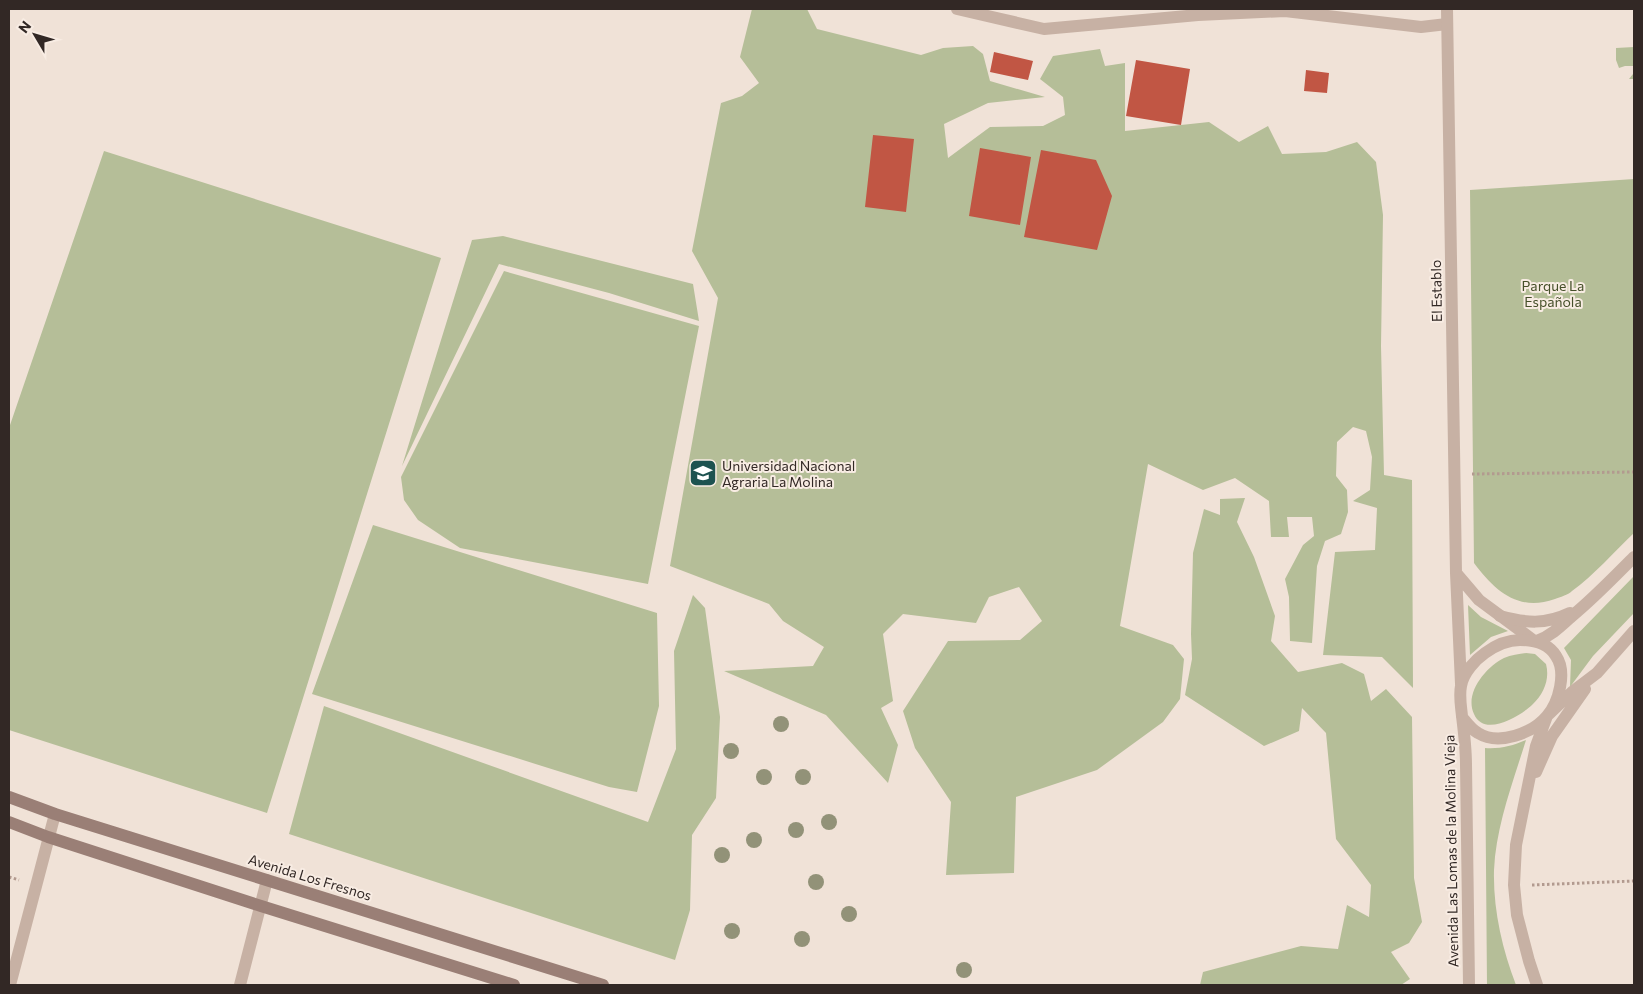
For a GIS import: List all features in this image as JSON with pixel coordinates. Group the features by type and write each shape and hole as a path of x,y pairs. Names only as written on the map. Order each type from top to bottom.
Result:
{"main road":[{"name":"Avenida Los Fresnos","path":"9,797 55,814 603,985"},
{"path":"9,822 48,837 261,906 514,985"}],"street":[{"path":"958,9 1044,29 1198,14 1285,11 1421,27 1447,24"},
{"name":"El Establo","path":"1447,9 1456,573 1461,684"},
{"path":"1597,673 1572,692 1532,728 1518,734 1503,738 1478,734 1462,717 1460,701 1461,684 1478,658 1504,642 1535,641 1546,638 1584,606 1634,557"},
{"path":"1456,573 1479,600 1535,641 1553,651 1558,658 1561,671 1556,701 1547,716 1536,746 1516,845 1514,885 1517,915 1529,962 1538,985"},
{"path":"1500,616 1522,622 1540,622 1560,618 1584,606"},
{"path":"1524,802 1552,736 1569,709 1597,673 1634,631"},
{"name":"Avenida Las Lomas de la Molina Vieja","path":"1462,717 1466,760 1469,985"},
{"path":"10,985 55,814"},
{"path":"240,985 268,880"}],"path":[{"path":"1454,474 1634,472"},
{"path":"1514,885 1634,881"}],"green space":[{"path":"752,9 807,9 817,29 921,55 943,48 973,46 983,54 990,81 1045,97 988,103 944,124 948,158 990,127 1043,126 1065,115 1063,97 1040,79 1053,56 1100,49 1105,66 1125,63 1125,131 1209,122 1239,142 1268,126 1282,154 1326,152 1357,142 1376,162 1383,215 1381,346 1384,475 1412,480 1413,688 1382,657 1323,655 1335,552 1375,550 1377,508 1353,501 1370,490 1372,457 1366,431 1353,427 1337,442 1336,476 1347,490 1348,512 1341,534 1325,541 1317,566 1312,643 1290,641 1289,597 1285,579 1303,545 1314,536 1312,517 1287,517 1289,537 1271,537 1269,501 1235,478 1203,490 1148,464 1120,626 1173,645 1184,659 1180,699 1163,722 1097,770 1016,797 1014,873 946,875 951,802 915,748 903,711 948,641 1020,640 1042,621 1019,587 989,597 976,623 903,614 883,634 893,701 881,708 898,745 888,783 826,715 724,671 813,666 824,647 783,621 769,604 670,566 718,298 692,251 721,103 742,96 759,83 740,57"},
{"path":"1634,47 1634,79 1629,79 1633,74 1633,66 1619,68 1616,60 1616,48"},
{"path":"104,151 441,258 267,813 9,730 9,428"},
{"name":"Parque La Española","path":"1634,179 1634,533 1596,571 1568,594 1542,602 1530,603 1519,601 1499,590 1474,563 1470,190"},
{"path":"503,236 693,284 699,321 609,293 499,264 402,466 472,240"},
{"path":"504,271 699,326 648,584 460,548 418,520 404,500 401,477"},
{"path":"1245,498 1237,522 1254,557 1275,616 1271,641 1298,672 1342,663 1364,674 1371,701 1386,689 1412,717 1414,878 1422,922 1409,943 1391,952 1410,979 1401,985 1200,985 1203,972 1301,946 1338,949 1347,905 1369,917 1371,885 1336,839 1326,733 1302,708 1299,731 1264,746 1185,695 1192,659 1193,553 1204,509 1220,515 1220,499"},
{"path":"373,525 657,613 659,706 637,792 609,787 312,694"},
{"path":"1634,576 1634,613 1593,656 1570,687 1571,660 1564,648"},
{"path":"693,595 705,608 720,717 716,798 692,835 690,910 675,960 289,834 324,706 648,822 676,749 674,651"},
{"path":"1468,605 1481,617 1508,631 1491,637 1470,655"},
{"path":"1535,654 1546,664 1546,681 1540,696 1526,710 1502,723 1494,725 1479,721 1474,714 1472,698 1474,689 1479,681 1497,662 1512,655"},
{"path":"1526,740 1498,837 1494,870 1499,928 1516,985 1487,985 1485,748 1506,747"}],"building":[{"path":"994,52 1033,61 1028,80 990,72"},
{"path":"1136,60 1190,69 1181,125 1126,116"},
{"path":"1306,70 1329,73 1327,93 1304,91"},
{"path":"873,135 914,139 906,212 865,207"},
{"path":"980,148 1031,157 1020,225 969,216"},
{"path":"1041,150 1096,160 1112,196 1097,250 1024,237"}],"place":[{"name":"Universidad Nacional Agraria La Molina","path":"703,473"}]}
